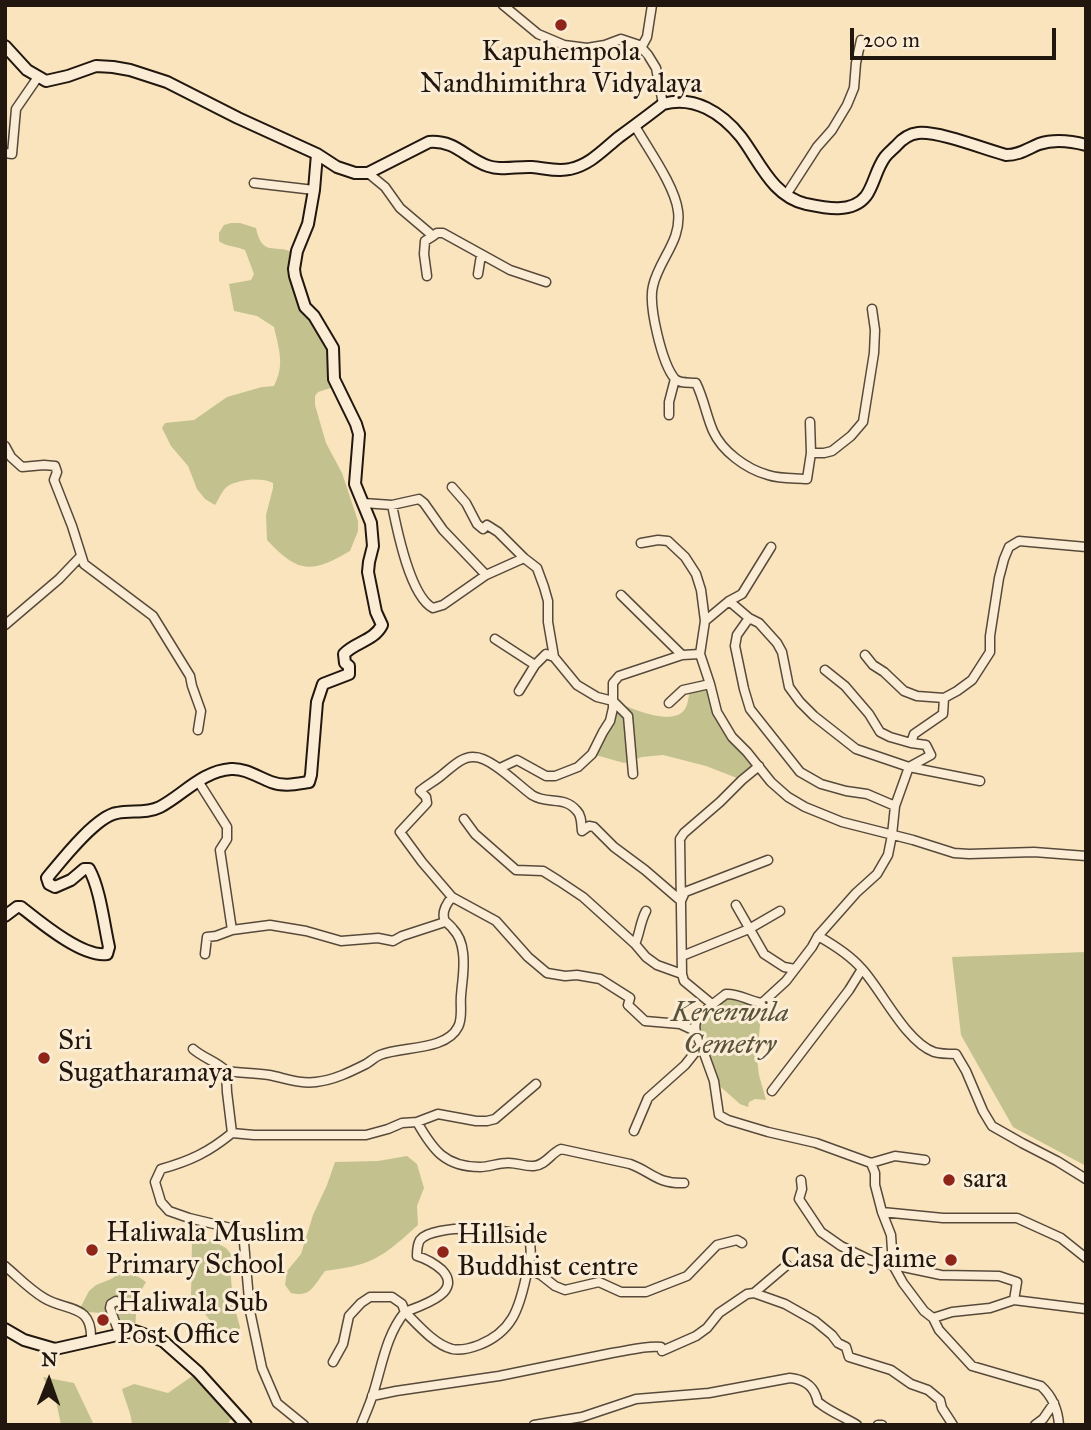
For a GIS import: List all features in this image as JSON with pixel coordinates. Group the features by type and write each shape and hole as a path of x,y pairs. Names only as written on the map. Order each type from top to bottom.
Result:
{"street":[{"path":"503,5 538,34 564,45 587,48 621,39 641,48 656,68 663,104"},
{"path":"641,48 647,37 652,5"},
{"path":"786,195 848,105 854,88 861,40"},
{"path":"5,46 27,70 46,81 96,66 131,70 167,82 337,167 355,173 368,173 429,142 440,141 453,145 488,166 531,167 556,171 571,169 589,162 663,104 673,101 702,105 723,119 740,137 769,179 786,195 797,202 822,207 842,208 855,205 866,196 884,158 905,137 918,133 934,134 1006,155 1016,155 1055,141 1086,145"},
{"path":"5,153 12,154 16,109 38,77"},
{"path":"635,126 673,193 678,209 679,227 652,289 656,326 667,366 676,379 696,383 716,438 736,458 754,470 779,477 807,479 811,453 810,422"},
{"path":"5,916 21,907 62,938 100,956 107,954 109,947 101,909 89,869 84,869 71,880 55,887 49,884 47,878 66,855 94,827 115,813 143,812 158,808 213,774 230,769 243,770 274,783 293,785 309,782 317,702 323,684 349,674 344,654 355,645 365,642 379,631 382,625 376,612 369,572 373,546 371,523 355,484 359,434 334,379 332,348 314,316 305,307 295,276 295,261 308,224 317,155"},
{"path":"368,173 385,187 400,208 433,236"},
{"path":"254,183 314,190"},
{"path":"427,276 425,241 436,233 443,233 510,270 546,282"},
{"path":"478,274 481,255"},
{"path":"811,453 832,450 851,436 863,422 874,353 872,309"},
{"path":"668,415 676,379"},
{"path":"5,446 11,457 22,467 55,466 57,472 54,480 72,526 80,557 84,564 153,616 190,676 201,711 198,730"},
{"path":"452,487 466,503 477,524 483,528 487,524 498,532 523,558 537,568 548,601 548,622 554,657 577,685 597,697 614,701 628,716 633,774"},
{"path":"363,503 392,505 419,499 443,530 486,575"},
{"path":"392,505 404,557 427,605 433,608 443,605 486,575 523,558"},
{"path":"641,543 667,541 685,557 696,574 705,621 700,654 717,712 732,737 771,782 788,797 842,822 954,853 969,855 1034,852 1086,856"},
{"path":"865,655 904,691 917,696 944,698 972,680 990,652 999,578 1009,547 1019,541 1086,547"},
{"path":"705,621 742,594 771,547"},
{"path":"5,625 59,579 80,557"},
{"path":"621,595 682,655"},
{"path":"729,601 759,623 777,643 782,652 789,687 800,702 856,748 909,767 980,781"},
{"path":"749,618 737,635 735,646 750,709 800,772 821,784 867,794 895,806"},
{"path":"495,639 535,665"},
{"path":"519,691 535,665 546,654 554,657"},
{"path":"500,768 517,760 546,776 555,776 578,767 592,754 612,714 613,683 619,676 682,655 700,654"},
{"path":"825,670 845,686 869,714 880,732 911,743 926,745 931,755 909,767 895,806 888,855 877,874 818,936 786,981 762,1003 726,994 696,1022 695,1031 714,1081 719,1115 768,1132 816,1143 871,1163 895,1156 925,1160"},
{"path":"669,703 683,690 710,684"},
{"path":"911,743 914,734 943,714 944,698"},
{"path":"681,901 614,847 594,827 589,826 582,831 578,811 570,805 559,800 543,800 533,796 500,768 476,756 448,769 420,791 426,797 427,803 400,832 452,897 496,921 528,957 547,972 600,979 629,998 628,1005 645,1021 680,1024 695,1031"},
{"path":"713,1005 684,981 682,974 680,839 759,766"},
{"path":"198,781 227,827 227,839 220,850 232,930"},
{"path":"464,818 475,834 516,870 543,872 551,876 583,897 646,957 657,965 682,974"},
{"path":"681,901 685,892 768,860"},
{"path":"193,1049 226,1071 269,1075 298,1082 317,1082 345,1075 377,1056 427,1047 452,1035 461,1016 464,967 460,940 454,929 445,922 446,903 452,897"},
{"path":"736,905 764,954 784,967 795,969"},
{"path":"635,944 646,911"},
{"path":"682,956 749,929 779,911"},
{"path":"205,954 207,937 232,930 270,925 341,941 378,938 393,941 445,922"},
{"path":"818,936 839,948 862,969 901,1023 923,1046 935,1052 956,1055 992,1126 1086,1179"},
{"path":"772,1091 862,969"},
{"path":"634,1131 648,1098 685,1065 701,1045"},
{"path":"226,1071 232,1133"},
{"path":"304,1425 277,1403 262,1368 250,1311 243,1231 169,1211 161,1202 155,1182 161,1170 186,1163 214,1148 232,1133 366,1135 439,1114 487,1121 495,1119 536,1084"},
{"path":"417,1122 430,1143 449,1162 456,1165 481,1167 508,1162 535,1166 561,1149 630,1164 654,1178 673,1184 684,1183"},
{"path":"871,1163 882,1212 891,1235 893,1265 903,1283 924,1311 933,1318 939,1330 972,1366 1041,1386 1048,1392 1054,1403 1059,1425"},
{"path":"800,1180 802,1189 799,1199 821,1232 841,1246 870,1260 941,1275 999,1276 1017,1282 1014,1300"},
{"path":"882,1212 943,1218 1017,1218 1061,1238 1086,1258"},
{"path":"333,1362 343,1344 349,1316 360,1303 370,1297 392,1297 402,1304 405,1312 433,1339 453,1350 483,1344 501,1332 514,1316 520,1303 531,1245 528,1239 489,1230 460,1228 423,1237 419,1242 417,1256 433,1262 448,1280 447,1286 433,1300 405,1312 397,1322 360,1425"},
{"path":"527,1269 565,1290 599,1282 621,1292 646,1292 687,1276 717,1245 737,1240 743,1243"},
{"path":"754,1293 787,1265"},
{"path":"5,1266 48,1301 70,1307 88,1319 92,1328 91,1341"},
{"path":"372,1396 499,1376 638,1348 657,1346 662,1351 696,1336 707,1328 719,1313 747,1294 754,1293 785,1304 815,1321 846,1347 849,1357 891,1370 911,1384 928,1390 940,1400 953,1425"},
{"path":"933,1318 1014,1300 1086,1309"},
{"path":"119,1333 111,1304 116,1301 135,1308 141,1307 143,1303"},
{"path":"5,1329 24,1340 55,1349 135,1331 163,1340 198,1372 246,1425"},
{"path":"534,1425 582,1417 636,1399 709,1393 790,1378 800,1378 810,1385 823,1406 857,1425"},
{"path":"1035,1425 1044,1419 1054,1403"}],"green space":[{"path":"231,223 256,228 265,246 292,252 295,276 333,348 337,386 318,392 315,405 326,443 342,473 358,521 358,531 350,551 325,564 297,564 267,540 266,515 273,483 257,479 233,484 224,490 215,505 205,499 197,489 188,466 171,446 162,428 165,423 194,420 227,397 274,386 277,378 280,357 274,327 257,316 234,311 229,284 251,280 254,274 245,250 219,241 219,233 224,225"},
{"path":"710,684 717,712 759,766 742,780 706,766 663,755 642,757 624,763 592,754 603,732 613,701 650,714 671,717 685,709 690,692"},
{"path":"1086,952 1086,1166 1013,1127 961,1035 952,957"},
{"name":"Kerenwila Cemetry","path":"726,994 762,1003 757,1058 766,1100 755,1099 749,1102 748,1107 740,1104 714,1081 696,1022"},
{"path":"407,1156 417,1164 424,1188 417,1206 418,1225 375,1258 354,1266 325,1271 308,1292 291,1293 285,1285 287,1271 301,1254 313,1215 335,1162 378,1161"},
{"path":"196,1232 226,1248 231,1254 233,1302 240,1327 236,1346 216,1328 191,1296 192,1241"},
{"path":"122,1272 146,1282 137,1298 135,1331 124,1332 105,1314 78,1312 89,1291"},
{"path":"198,1372 235,1413 227,1425 132,1425 122,1389 134,1384 168,1393"},
{"path":"43,1377 74,1383 94,1425 61,1425 55,1396"}],"place":[{"name":"Kapuhempola Nandhimithra Vidyalaya","path":"561,25"},
{"name":"Sri Sugatharamaya","path":"44,1058"},
{"name":"sara","path":"949,1180"},
{"name":"Haliwala Muslim Primary School","path":"92,1250"},
{"name":"Hillside Buddhist centre","path":"443,1252"},
{"name":"Casa de Jaime","path":"951,1260"},
{"name":"Haliwala Sub Post Office","path":"103,1320"}]}
